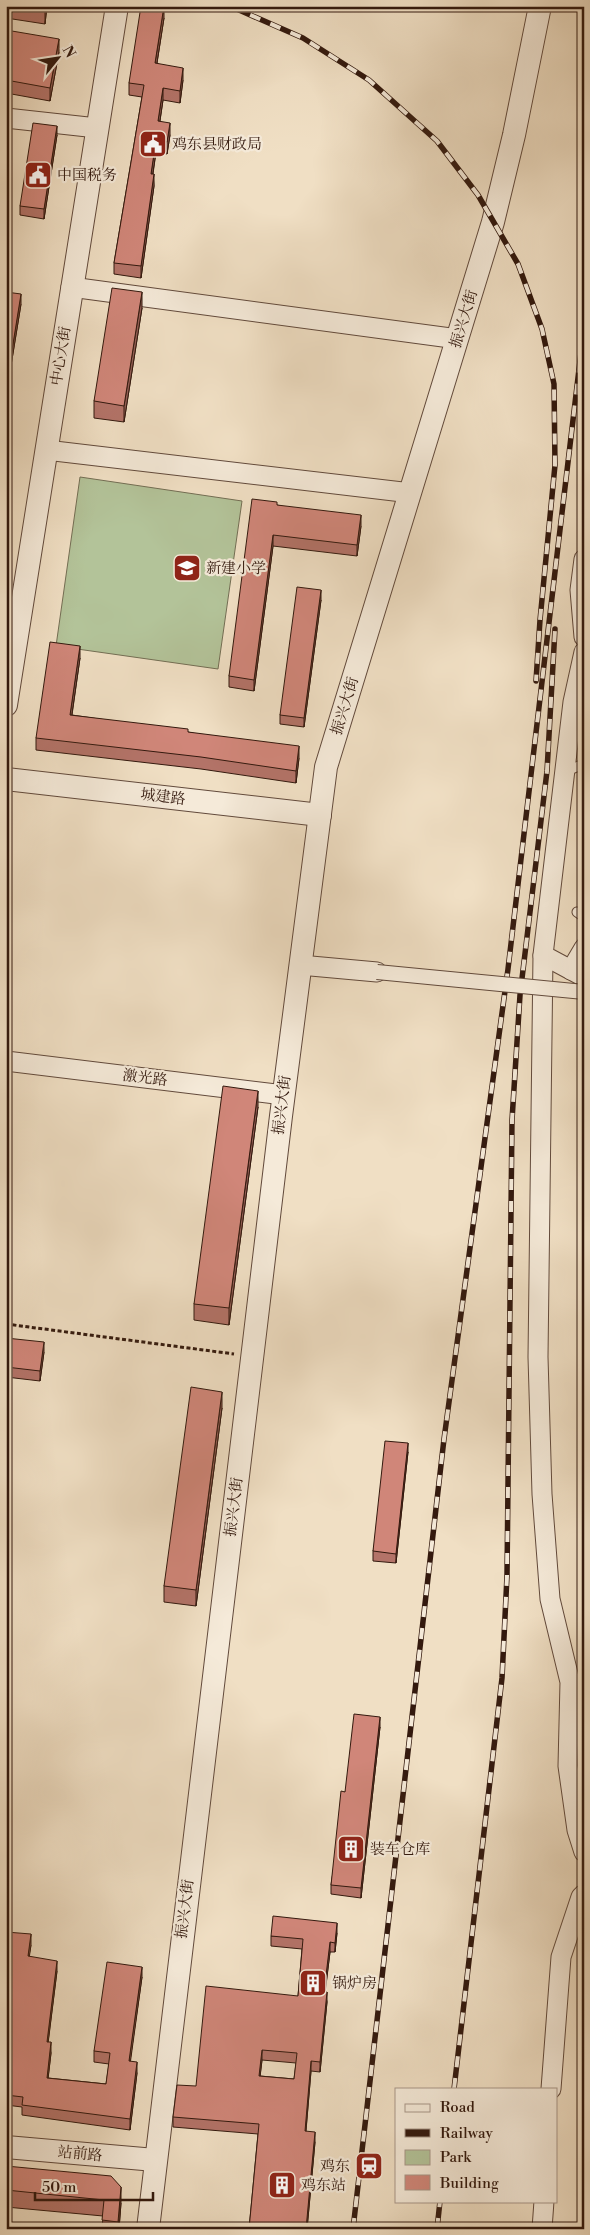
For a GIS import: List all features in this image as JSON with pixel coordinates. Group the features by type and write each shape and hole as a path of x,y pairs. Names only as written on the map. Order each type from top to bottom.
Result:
{"street":[{"name":"中心大街","path":"6,705 117,6"},
{"name":"振兴大街","path":"148,2229 252,1357 326,767 458,339 500,193 540,6"},
{"path":"6,118 97,128"},
{"path":"71,287 458,339"},
{"path":"46,450 411,493"},
{"path":"584,558 580,590 584,637"},
{"path":"584,652 577,718 564,772 543,955 538,1357 542,1494 550,1599 570,1682 568,1766 577,1830 584,1852"},
{"name":"城建路","path":"6,779 320,815"},
{"path":"543,955 577,974 584,948"},
{"path":"300,965 584,992"},
{"name":"激光路","path":"6,1061 284,1095"},
{"path":"551,2088 562,1957 580,1897 584,1894"},
{"name":"站前路","path":"6,2147 155,2160"},
{"path":"542,2229 544,2202"}],"lane":[{"path":"564,772 584,764"}],"path":[{"path":"6,1324 252,1357"}],"green space":[{"path":"80,477 242,501 218,669 56,646"}],"building":[{"path":"15,6 46,6 45,11"},
{"path":"141,6 164,6 155,63 183,68 180,91 163,88 158,121 170,123 167,142 156,140 151,174 154,174 141,266 114,263 144,85 129,83"},
{"path":"6,30 59,39 50,88 6,80"},
{"name":"中国税务","path":"33,123 57,126 44,209 20,206"},
{"path":"112,288 142,292 124,406 94,401"},
{"path":"6,292 21,294 8,375 6,375"},
{"path":"252,499 277,502 277,505 361,515 357,545 273,535 254,680 229,676"},
{"path":"297,587 321,590 304,718 280,715"},
{"path":"50,642 80,646 70,715 188,729 188,732 299,746 296,771 201,757 36,738"},
{"path":"223,1086 258,1091 229,1308 194,1304"},
{"path":"6,1338 44,1342 40,1371 6,1367"},
{"path":"191,1387 222,1392 196,1590 164,1586"},
{"path":"385,1441 408,1443 396,1554 373,1551"},
{"path":"354,1714 380,1717 361,1888 331,1885 341,1791 345,1792"},
{"path":"273,1916 337,1923 335,1943 330,1942 324,1992 327,1992 320,2062 311,2061 305,2131 315,2132 306,2229 249,2229 259,2124 173,2117 177,2085 196,2086 206,1986 298,1996 303,1939 271,1936","holes":["262,2050 297,2053 294,2079 259,2076"]},
{"path":"6,1932 31,1934 28,1956 57,1961 47,2042 51,2042 47,2078 106,2084 110,2053 94,2051 107,1962 142,1967 129,2061 137,2062 130,2119 22,2105 23,2097 6,2095"},
{"path":"6,2166 111,2176 121,2187 118,2222 102,2220 104,2200 6,2190"}],"railway":[{"path":"230,6 303,38 369,80 437,141 478,195 518,264 542,329 554,384 555,465 536,681"},
{"path":"353,2229 444,1439 508,969 584,327"},
{"path":"454,2088 502,1678 507,1576 512,1120 520,995 547,771 555,629"},
{"path":"437,2229 440,2202"}],"place":[{"name":"鸡东县财政局","path":"153,144"},
{"name":"中国税务","path":"38,175"},
{"name":"新建小学","path":"187,568"},
{"name":"装车仓库","path":"351,1849"},
{"name":"锅炉房","path":"313,1983"},
{"name":"鸡东","path":"369,2166"},
{"name":"鸡东站","path":"282,2185"}]}
